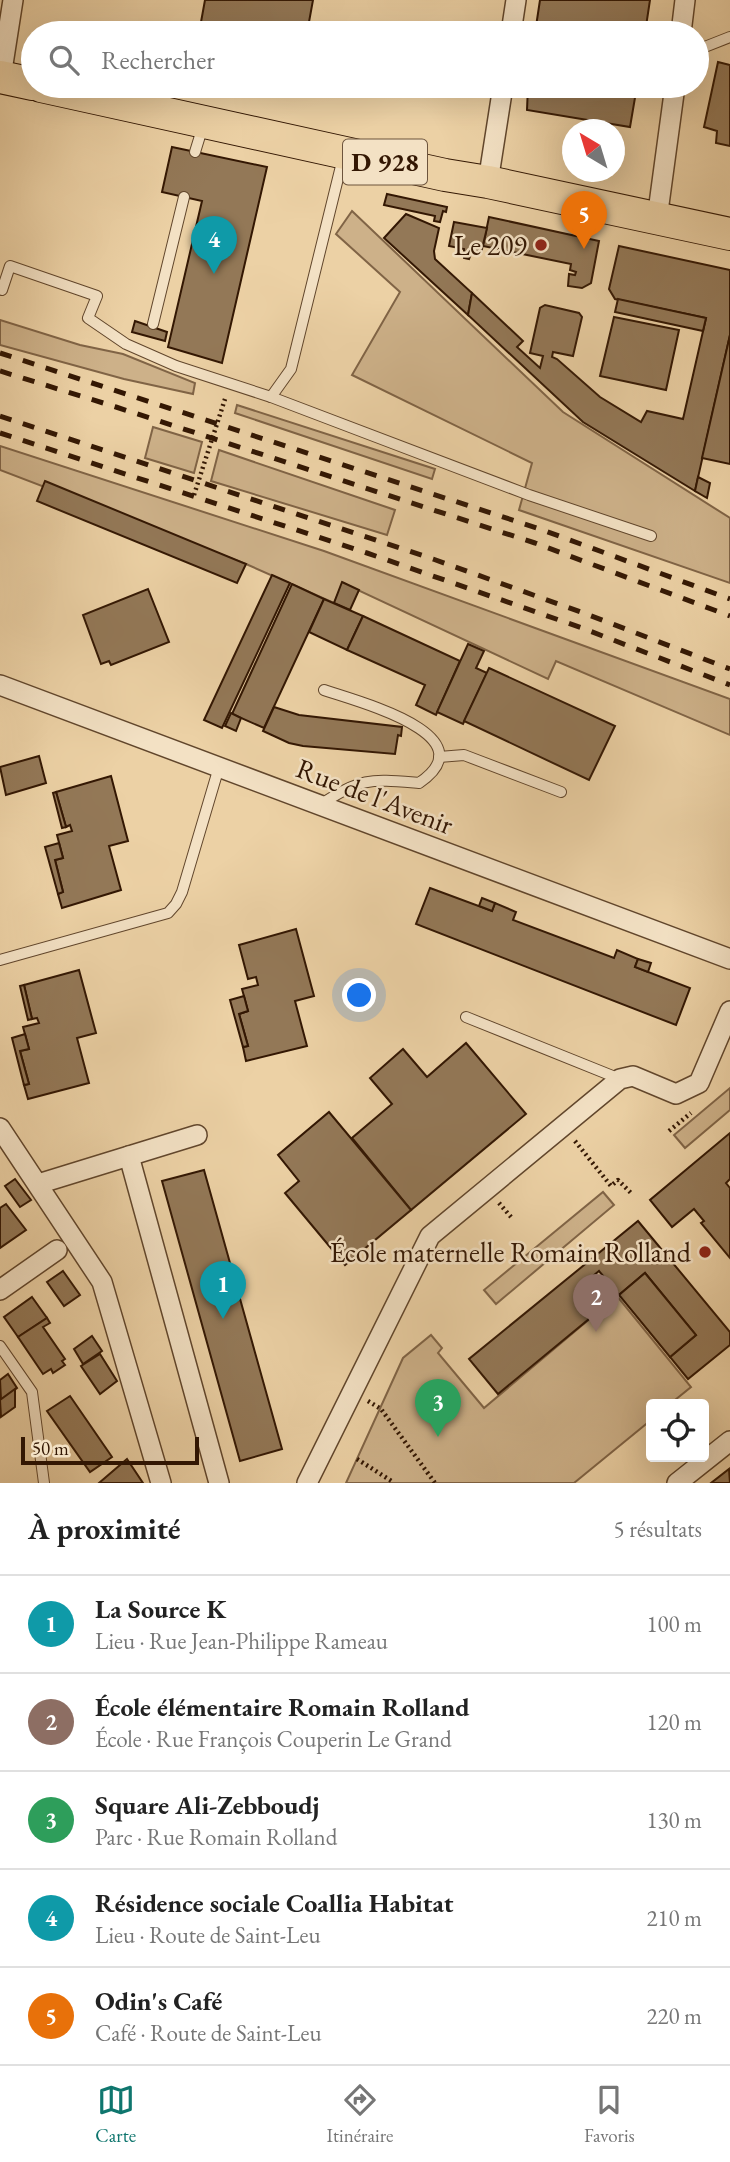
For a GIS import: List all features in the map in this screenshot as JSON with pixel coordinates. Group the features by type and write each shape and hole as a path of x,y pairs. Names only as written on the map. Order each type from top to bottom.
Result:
{"main road":[{"path":"1,77 21,81"},
{"name":"D 928","path":"95,98 730,234"}],"street":[{"path":"1,77 13,0"},
{"path":"513,21 516,0"},
{"path":"682,21 685,0"},
{"path":"488,182 501,98"},
{"path":"657,219 673,98"},
{"name":"Rue de l'Avenir","path":"0,685 730,959"},
{"path":"307,1483 430,1236 620,1079 633,1076 676,1094 699,1083 730,1011"},
{"path":"0,1128 102,1282 161,1483"},
{"path":"38,1184 197,1135"},
{"path":"129,1156 219,1483"},
{"path":"0,1290 57,1250"},
{"path":"677,1483 730,1441"}],"lane":[{"path":"709,45 730,37"},
{"path":"195,152 204,122"},
{"path":"271,397 291,369 344,152"},
{"path":"153,324 184,197"},
{"path":"0,289 2,290 10,266 97,296 88,318 126,344 176,366 271,397 529,495 651,536"},
{"path":"320,805 346,787 372,780 419,783 435,769 439,757 431,735 409,720 324,690"},
{"path":"439,757 464,755 561,792"},
{"path":"0,960 168,913 182,892 219,767"},
{"path":"466,1017 620,1079"},
{"path":"0,1346 32,1392 44,1483"}],"path":[{"path":"194,495 229,385"},
{"path":"582,1150 611,1186 618,1180 631,1193"},
{"path":"352,1392 381,1409 435,1483"},
{"path":"357,1459 393,1482"}],"shaded area":[{"path":"352,211 563,412 730,518 730,583 519,510 532,463 352,375 400,292 336,234"},
{"path":"0,320 80,345 123,354 195,383 193,394 124,379 0,345"},
{"path":"237,405 435,469 432,479 235,413"},
{"path":"153,427 202,442 194,473 145,458"},
{"path":"0,446 324,551 730,699 730,735 556,661 548,679 343,583 334,603 246,564 0,470"},
{"path":"219,450 395,510 387,535 211,481"},
{"path":"730,1088 730,1110 685,1148 674,1135"},
{"path":"603,1192 614,1205 496,1304 484,1290"},
{"path":"617,1296 691,1387 676,1399 646,1399 646,1424 574,1483 346,1483 403,1358 431,1335 442,1348 438,1353 484,1408"}],"building":[{"path":"205,0 313,0 309,21 201,21"},
{"path":"540,0 650,0 647,21 537,21"},
{"path":"718,62 730,65 730,146 716,143 717,131 704,127"},
{"path":"528,98 635,98 630,127 625,126 625,119 582,119 527,110"},
{"path":"172,147 267,167 222,363 168,347 202,201 162,192"},
{"path":"387,194 447,207 446,212 443,211 440,222 434,221 435,216 384,205"},
{"path":"406,214 439,228 435,259 472,293 468,315 384,238"},
{"path":"489,217 599,241 591,283 582,288 568,286 569,274 575,275 576,272 570,270 571,264 483,246"},
{"path":"454,222 487,228 481,253 472,251 469,259 464,258 464,249 449,246"},
{"path":"619,246 730,270 730,335 695,491 583,422 468,315 472,293 523,341 517,347 540,368 543,356 530,353 540,308 545,305 579,313 582,317 573,356 553,352 552,357 600,397 641,422 647,411 683,419 706,318 615,299 609,289"},
{"path":"618,299 706,318 703,331 615,312"},
{"path":"614,317 679,330 666,390 600,376"},
{"path":"135,321 167,332 165,341 132,332"},
{"path":"730,335 730,464 702,458"},
{"path":"698,477 710,483 707,498 695,491"},
{"path":"45,481 246,564 237,583 37,501"},
{"path":"272,575 290,583 222,728 204,720"},
{"path":"342,582 359,590 350,610 334,603"},
{"path":"292,584 324,599 264,728 232,714"},
{"path":"148,589 169,642 111,665 109,661 101,664 83,615"},
{"path":"324,599 363,616 347,650 309,632"},
{"path":"363,616 460,661 436,715 416,705 425,685 347,650"},
{"path":"468,644 484,651 476,668 487,673 463,724 437,712"},
{"path":"489,668 615,726 589,780 464,721"},
{"path":"274,707 299,715 402,727 401,736 398,735 395,754 289,743 263,731"},
{"path":"231,713 241,718 236,731 225,726"},
{"path":"39,756 46,783 6,795 0,767"},
{"path":"111,776 128,841 109,846 121,890 62,908 58,894 63,892 55,860 63,858 57,835 72,831 70,825 66,827 56,792"},
{"path":"56,792 66,827 62,828 53,793"},
{"path":"59,843 63,858 55,860 63,892 58,894 45,847"},
{"path":"430,888 492,911 495,903 516,912 513,920 614,958 617,950 638,959 635,967 690,988 676,1025 416,924"},
{"path":"482,898 495,903 492,911 479,906"},
{"path":"296,929 314,996 295,1001 307,1046 246,1061 243,1047 248,1046 239,1014 248,1011 242,989 258,985 256,977 248,979 239,945"},
{"path":"638,959 651,963 648,972 635,967"},
{"path":"79,970 96,1033 77,1038 89,1083 28,1099 24,1085 29,1084 20,1051 29,1049 23,1027 39,1023 37,1018 32,1019 24,985"},
{"path":"24,985 32,1019 28,1020 20,986"},
{"path":"244,996 248,1011 239,1014 248,1046 243,1047 230,1000"},
{"path":"25,1034 29,1049 20,1051 29,1084 24,1085 12,1038"},
{"path":"466,1043 526,1114 411,1210 352,1138 392,1104 370,1078 403,1049 427,1077"},
{"path":"329,1112 411,1210 345,1265 285,1193 299,1181 278,1155"},
{"path":"730,1133 730,1179 726,1183 730,1188 730,1258 701,1223 704,1221 694,1209 672,1227 650,1200"},
{"path":"204,1170 282,1449 240,1461 162,1181"},
{"path":"15,1179 31,1200 20,1207 5,1186"},
{"path":"6,1204 26,1230 0,1248 0,1208"},
{"path":"638,1221 730,1332 730,1345 688,1379 670,1357 696,1335 645,1273 619,1295 599,1271 576,1290 595,1314 498,1394 469,1359"},
{"path":"63,1271 80,1295 64,1306 47,1282"},
{"path":"645,1273 696,1335 670,1357 619,1295"},
{"path":"32,1297 47,1318 18,1337 4,1317"},
{"path":"47,1318 50,1323 43,1327 65,1359 62,1361 65,1365 53,1373 51,1369 43,1374 18,1337"},
{"path":"92,1336 102,1351 83,1364 74,1349"},
{"path":"100,1354 117,1381 100,1394 81,1366"},
{"path":"8,1374 17,1388 1,1400 0,1380"},
{"path":"15,1389 15,1407 1,1417 0,1400"},
{"path":"70,1396 112,1457 90,1472 47,1411"},
{"path":"127,1459 143,1483 99,1483"},
{"path":"729,1469 730,1483 711,1483"}],"railway":[{"path":"0,353 540,529 730,599"},
{"path":"0,371 535,543 730,616"},
{"path":"0,416 433,559 730,669"},
{"path":"0,433 367,553 582,628 730,685"}],"place":[{"name":"Le 209","path":"541,245"},
{"name":"Odin's Café","path":"584,249"},
{"name":"Résidence sociale Coallia Habitat","path":"214,274"},
{"name":"École maternelle Romain Rolland","path":"705,1252"},
{"name":"La Source K","path":"223,1319"},
{"name":"École élémentaire Romain Rolland","path":"596,1332"},
{"name":"Square Ali-Zebboudj","path":"438,1437"}]}
